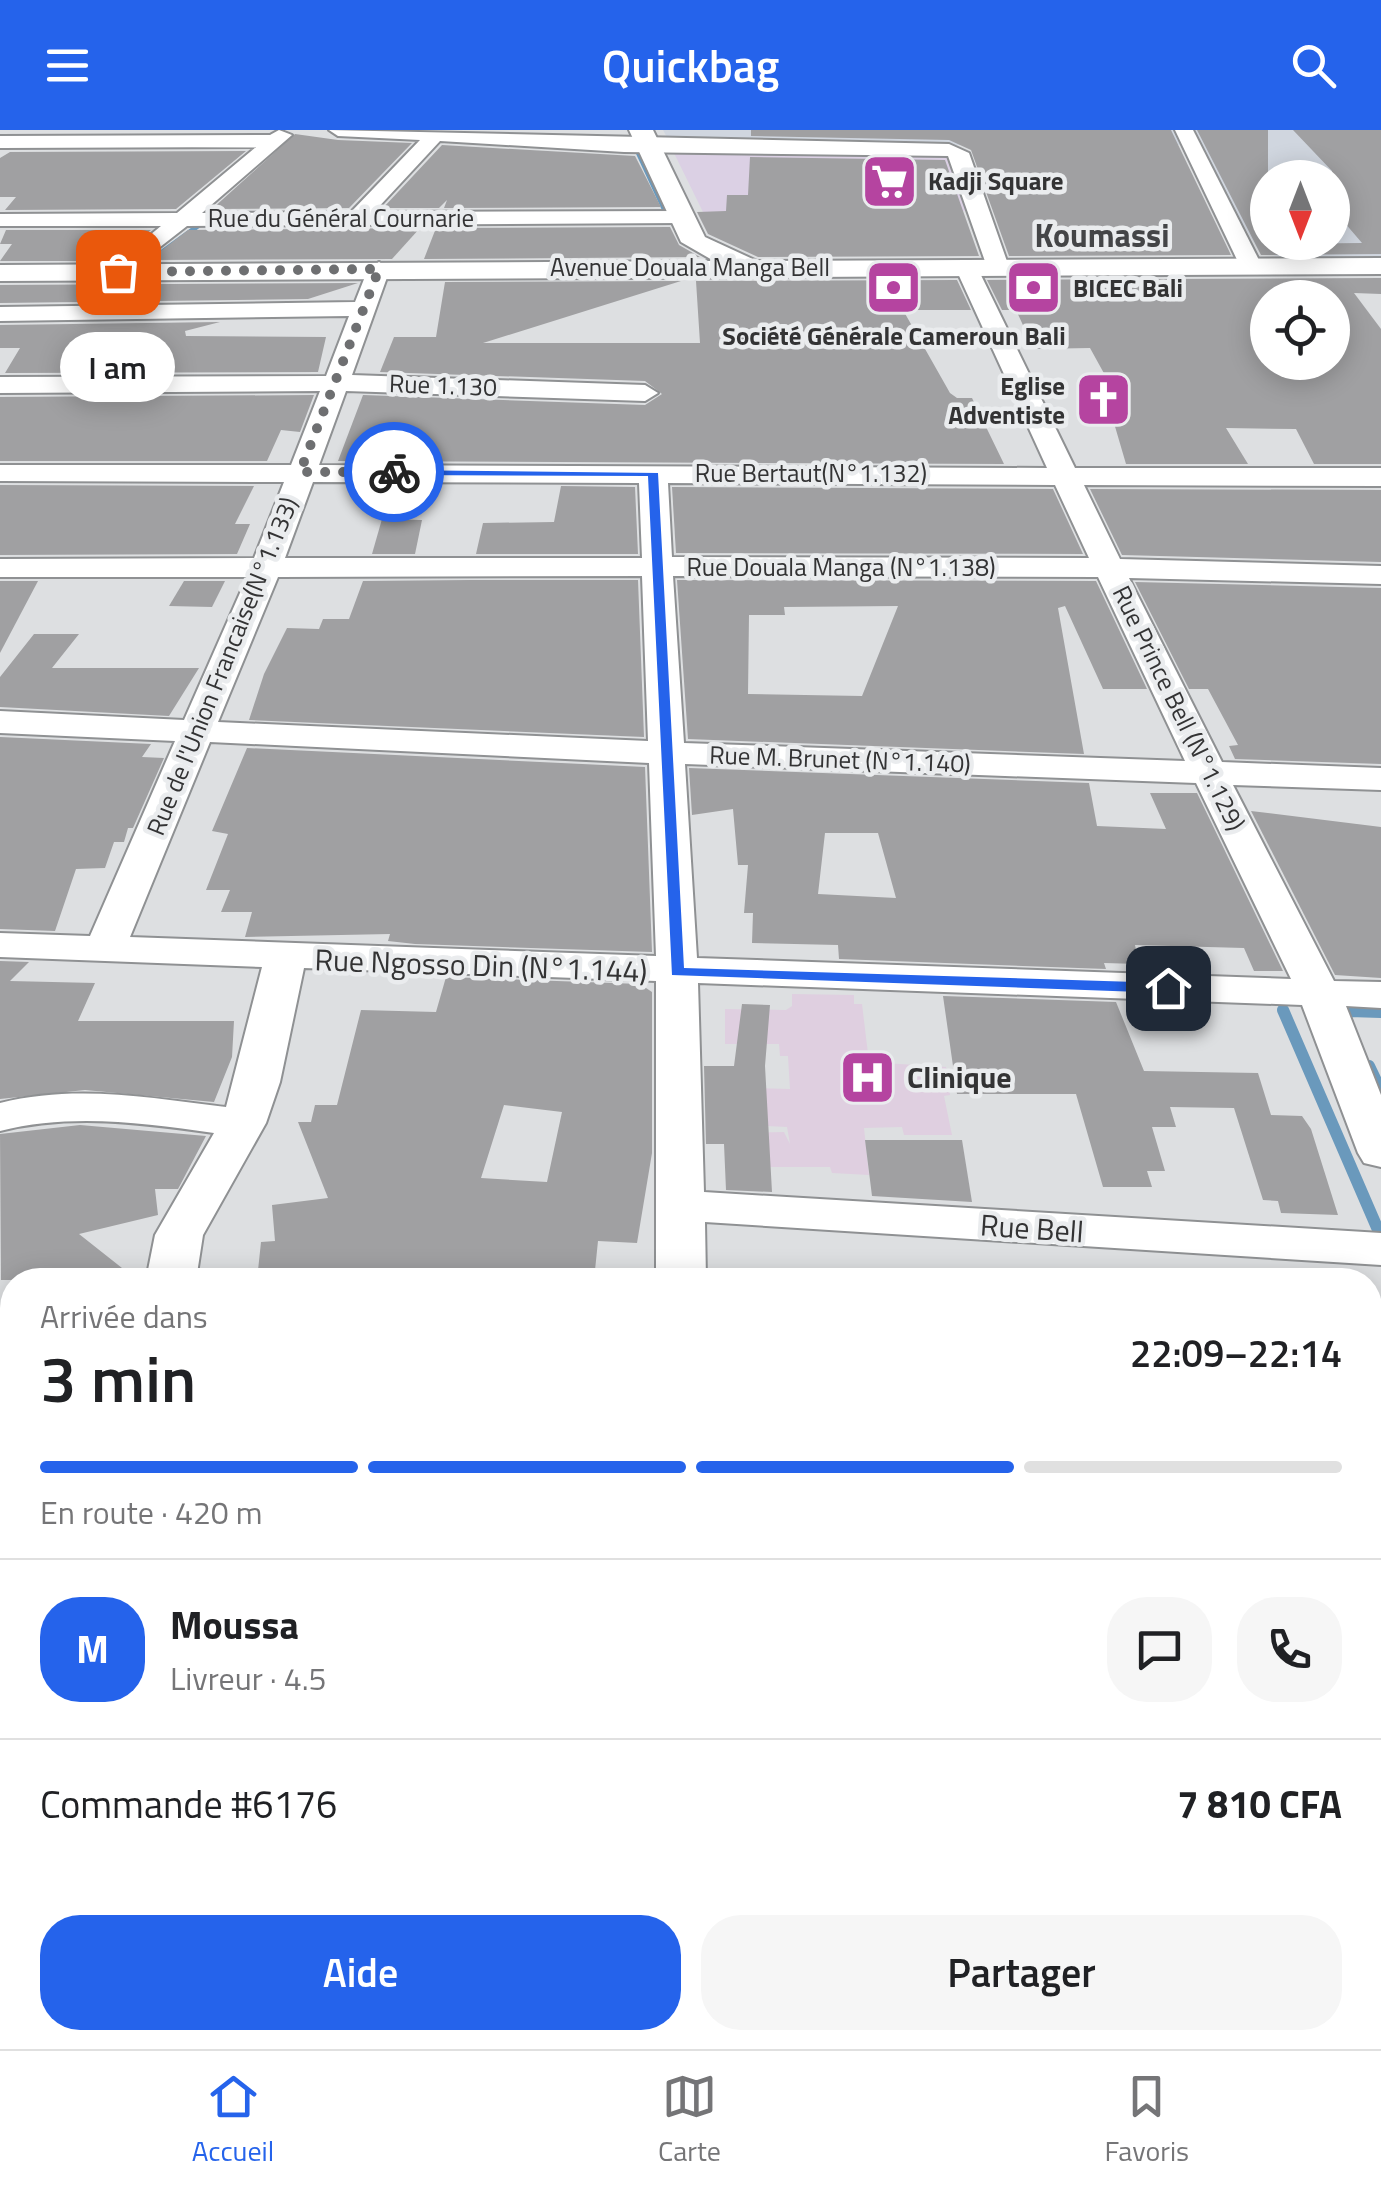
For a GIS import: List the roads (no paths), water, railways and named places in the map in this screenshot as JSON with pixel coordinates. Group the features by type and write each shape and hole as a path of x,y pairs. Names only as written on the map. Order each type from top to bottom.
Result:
{"street":[{"path":"338,130 645,138 688,229 747,266"},
{"path":"1184,130 1251,266"},
{"path":"358,217 437,133"},
{"path":"0,142 281,135"},
{"path":"118,272 281,135"},
{"name":"Rue Prince Bell (N°1.129)","path":"645,138 959,153 982,266 1066,473 1207,772 1319,993 1381,1154"},
{"path":"0,162 252,160"},
{"path":"0,198 208,198"},
{"name":"Rue du Général Cournarie","path":"0,220 358,217 688,229"},
{"path":"649,266 688,229"},
{"name":"Avenue Douala Manga Bell","path":"0,273 649,266 1381,266"},
{"name":"Rue de l'Union Francaise(N°1.133)","path":"104,950 266,568 379,269"},
{"path":"0,314 364,309"},
{"name":"Rue 1.130","path":"0,384 334,383 645,393"},
{"name":"Rue Bertaut(N°1.132)","path":"0,473 1066,473 1381,477"},
{"path":"652,473 677,972 684,1206 681,1268"},
{"name":"Rue Douala Manga (N°1.138)","path":"0,568 1112,568 1381,575"},
{"name":"Rue M. Brunet (N°1.140)","path":"0,722 666,754 1381,778"},
{"name":"Rue Ngosso Din (N°1.144)","path":"0,946 1381,995"},
{"path":"173,1268 180,1235 244,1122 258,1082 284,958"},
{"path":"0,1118 42,1108 94,1108 244,1122"},
{"name":"Rue Bell","path":"684,1206 1381,1249"}],"waterway":[{"path":"637,150 666,213"},
{"path":"157,264 158,255 202,223"},
{"path":"1283,1010 1379,1232"},
{"path":"1348,1023 1345,1016 1350,1011 1381,1012"},
{"path":"1369,1066 1381,1091"}],"place":[{"name":"Kadji Square","path":"889,181"},
{"name":"I am","path":"118,272"},
{"name":"Société Générale Cameroun Bali","path":"894,287"},
{"name":"BICEC Bali","path":"1034,288"},
{"name":"Eglise Adventiste","path":"1104,400"},
{"name":"Clinique","path":"868,1077"}],"district":[{"name":"Koumassi","path":"1102,235"}]}
